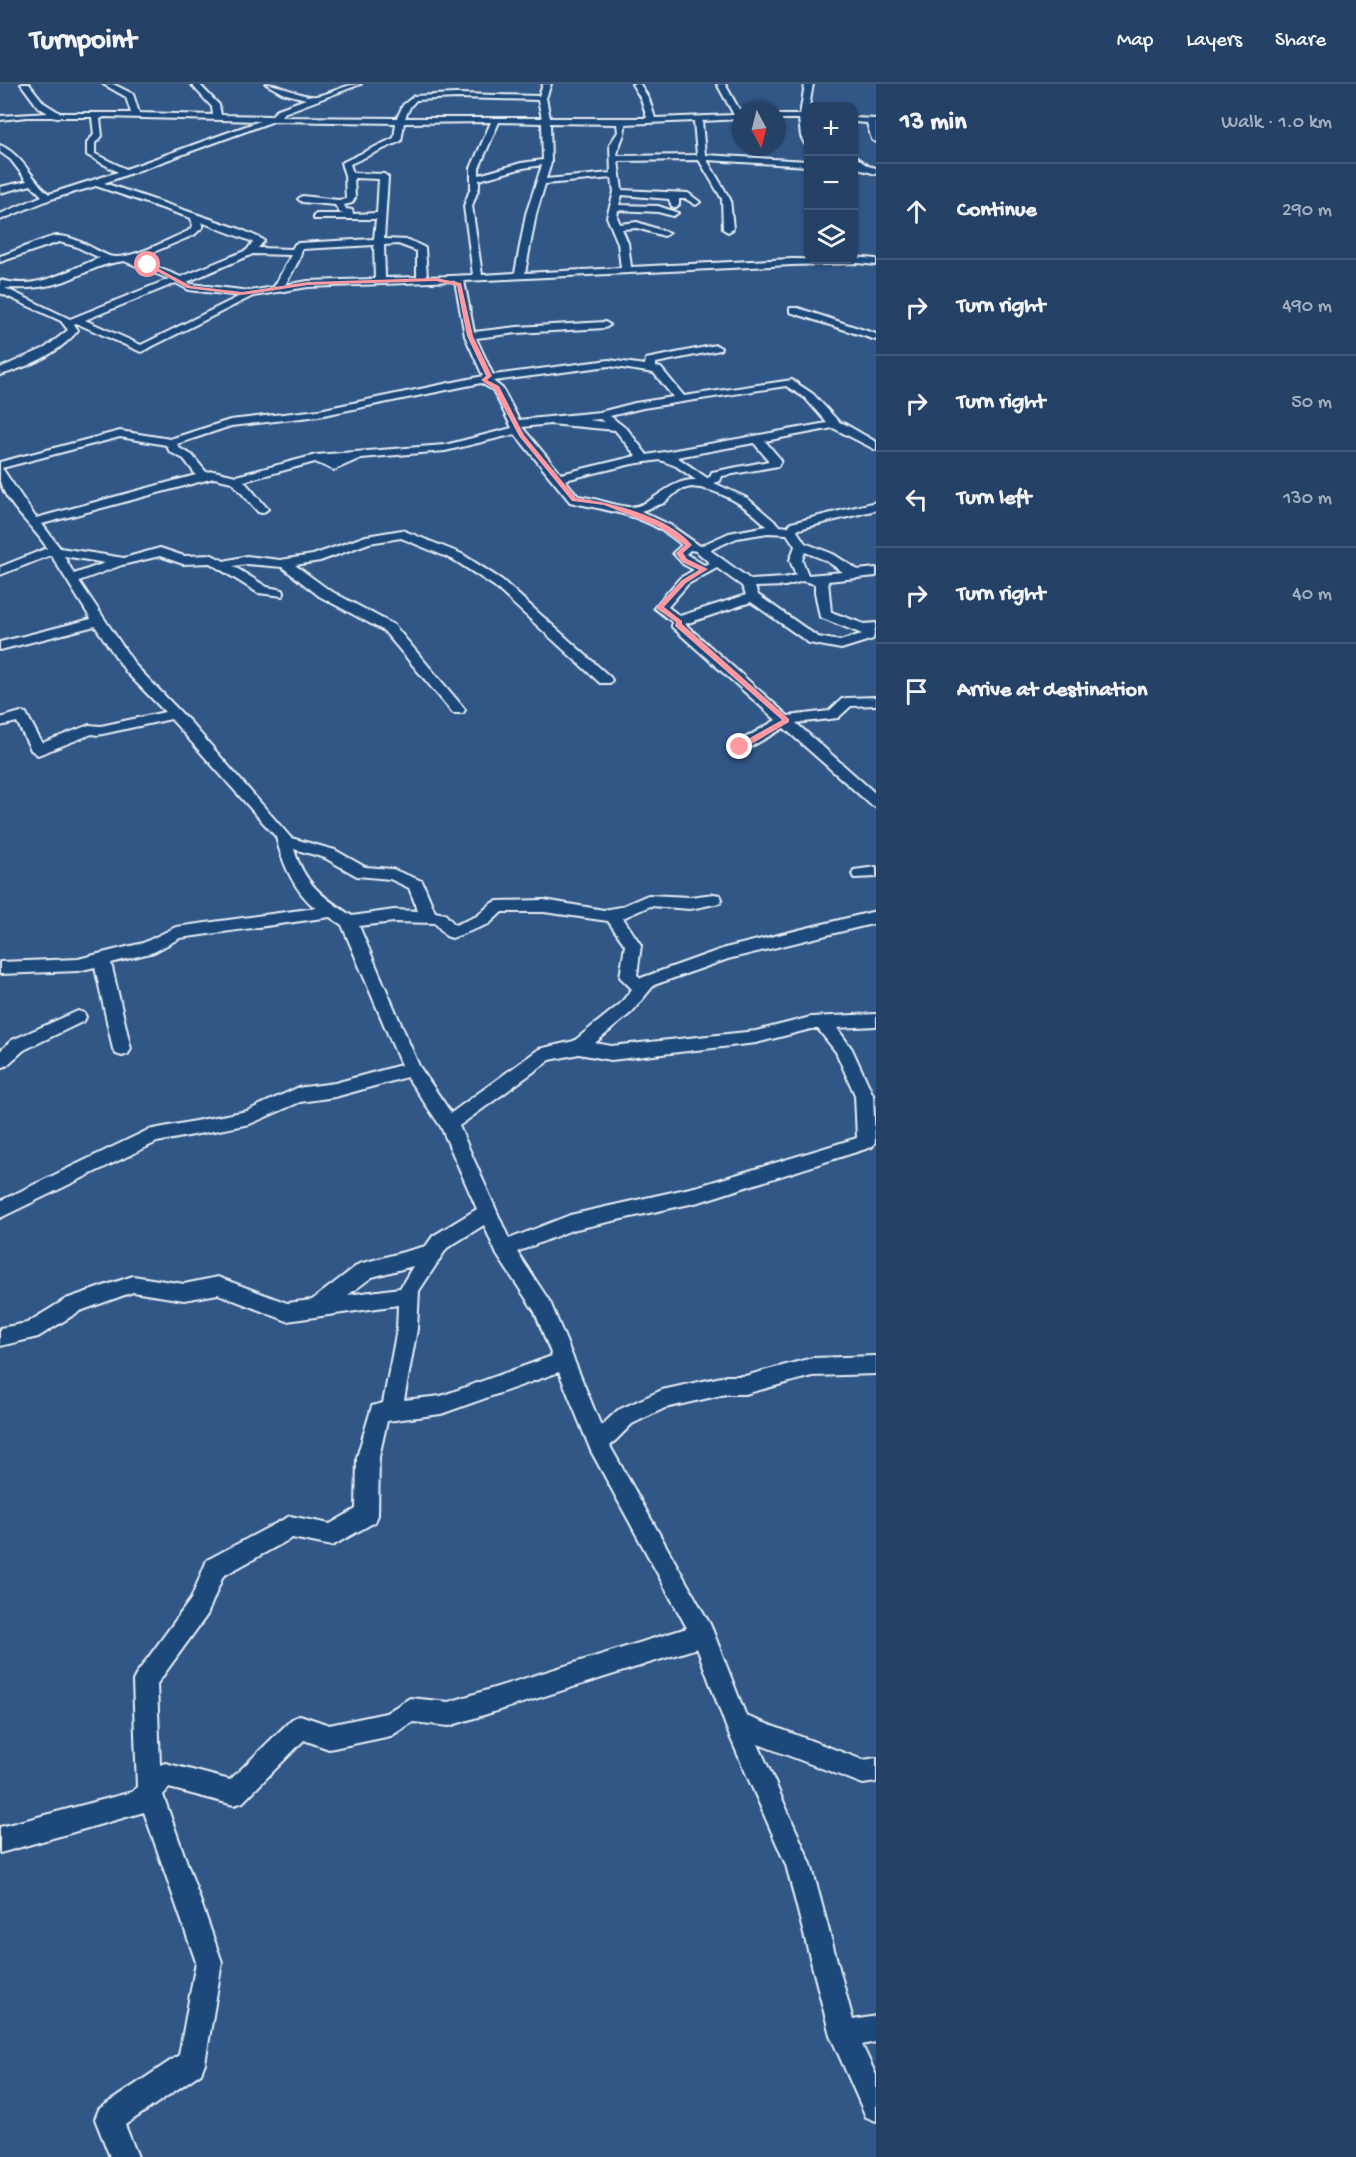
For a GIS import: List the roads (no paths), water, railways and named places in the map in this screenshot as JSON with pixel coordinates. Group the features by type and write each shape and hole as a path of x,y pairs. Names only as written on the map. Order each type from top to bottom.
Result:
{"street":[{"path":"25,84 41,105 61,117"},
{"path":"107,84 130,96 136,116"},
{"path":"195,84 216,107 217,116"},
{"path":"270,84 314,99"},
{"path":"0,217 48,197 96,183 273,118 281,111 357,84"},
{"path":"520,276 531,214 549,166 542,98 547,84"},
{"path":"636,84 645,99 652,121"},
{"path":"721,84 732,103"},
{"path":"807,102 809,84"},
{"path":"302,199 338,203 349,201 351,198 349,175 345,163 398,139 400,120 414,98 456,96 542,98"},
{"path":"300,106 299,114 302,119"},
{"path":"0,118 27,115 61,117 217,116 621,122 732,117"},
{"path":"100,116 96,118 98,136 91,142 91,155 124,172"},
{"path":"786,117 804,117"},
{"path":"698,119 701,157 726,199 728,229"},
{"path":"478,278 468,206 475,187 475,168 496,120"},
{"path":"858,120 874,121 876,140"},
{"path":"621,122 622,132 615,141 613,159 618,192 612,217 623,243 626,270"},
{"path":"0,148 14,158 48,197"},
{"path":"613,159 701,157 804,164"},
{"path":"475,178 502,173 528,164 549,166"},
{"path":"858,165 876,171"},
{"path":"564,170 579,172 588,179"},
{"path":"349,175 384,177 379,241 380,281"},
{"path":"543,182 615,175"},
{"path":"0,178 33,181"},
{"path":"0,190 33,181"},
{"path":"96,183 255,238 259,241 251,251"},
{"path":"618,192 688,196 696,202"},
{"path":"613,207 674,209 675,199 666,196"},
{"path":"338,203 343,211 348,212 348,217"},
{"path":"613,207 644,226 664,233"},
{"path":"317,217 381,216"},
{"path":"0,283 36,285 60,280 93,265 111,260 130,259 191,233 198,227 195,217"},
{"path":"617,227 644,226"},
{"path":"0,259 59,239 78,244 111,260"},
{"path":"279,287 298,246 379,241 409,243 422,250 422,280"},
{"path":"73,321 251,251 297,252"},
{"path":"130,259 179,280 189,287 250,294"},
{"path":"0,289 141,349 250,294 279,287 436,279 459,281 626,270 858,260 876,262"},
{"path":"459,281 470,336 489,376 483,380"},
{"path":"794,310 876,337"},
{"path":"0,372 38,356 66,339 73,330 73,321"},
{"path":"470,336 517,330 605,325"},
{"path":"651,369 650,361 716,348"},
{"path":"0,465 120,435 171,442 230,423 319,413 483,380 599,363 657,370 680,399"},
{"path":"483,380 497,388 517,427 574,499 605,503 628,511 682,538 718,562 814,640 841,645 868,636 874,627"},
{"path":"36,522 214,474 236,480 316,458 334,467 359,455 445,448 517,427 602,415 627,406 680,399 695,400 707,395 788,382 809,396 823,414 833,422 833,425"},
{"path":"602,415 624,432 644,459"},
{"path":"550,421 608,425 618,428"},
{"path":"558,478 599,466 758,440 833,425 841,426 876,447"},
{"path":"647,519 654,514 660,500 669,490 680,486 708,484 716,479 716,474 735,469 774,464 775,460 758,440"},
{"path":"171,442 174,450 188,458 204,477"},
{"path":"664,456 687,467 708,484 746,502 774,526 772,529"},
{"path":"0,471 8,496 36,522 38,529 56,550 63,567 131,669 283,836 290,861 312,897 349,922 411,1069 449,1124 504,1250 543,1308 598,1444 703,1634 738,1725 798,1864 844,2035 876,2107"},
{"path":"236,480 262,509"},
{"path":"628,511 660,500"},
{"path":"791,531 795,526 876,506"},
{"path":"395,520 406,528 402,534"},
{"path":"705,569 684,560 679,553 747,531 772,529 791,531"},
{"path":"791,531 801,546 836,562 855,574"},
{"path":"222,565 247,560 279,563 316,558 366,540 402,534 458,557 498,583 605,680"},
{"path":"801,546 796,560 806,578 822,582 821,592 825,614 863,628 874,627"},
{"path":"0,571 56,550 121,562"},
{"path":"72,579 121,562 160,552 183,560 212,559 263,590 278,593"},
{"path":"718,562 684,581 660,608 680,622 678,624 876,802"},
{"path":"836,562 876,566"},
{"path":"240,577 252,575 279,563"},
{"path":"279,563 324,593 389,628 458,710"},
{"path":"680,622 751,590 806,578 876,573"},
{"path":"0,646 100,620"},
{"path":"740,747 787,720 833,715 847,702 876,701"},
{"path":"0,722 21,716 38,750 94,728 98,731 174,714"},
{"path":"284,841 330,854 362,872 392,874 416,885 429,918"},
{"path":"860,874 876,872"},
{"path":"349,922 394,916 439,918 452,932 483,920 498,907 544,906 613,915 648,900 690,903 714,899"},
{"path":"0,968 78,964 148,948 176,933 332,911"},
{"path":"613,915 633,945 628,978 642,988"},
{"path":"579,1047 626,1008 648,981 725,954 876,917"},
{"path":"102,959 122,1048"},
{"path":"0,1061 18,1045 78,1017"},
{"path":"449,1124 545,1054 579,1047 611,1053 756,1037 812,1023 876,1020"},
{"path":"504,1250 570,1223 699,1194 871,1141 864,1095 843,1049 823,1023"},
{"path":"0,1210 154,1135 250,1117 297,1095 335,1090 411,1069"},
{"path":"392,1411 407,1329 409,1289 440,1242 487,1213"},
{"path":"318,1308 366,1270 433,1253"},
{"path":"0,1337 31,1331 73,1305 133,1284 184,1292 218,1285 287,1312 409,1295"},
{"path":"124,2157 109,2119 191,2063 209,1962 149,1792 145,1681 200,1607 215,1568 290,1527 332,1535 367,1515 368,1457 380,1413 441,1405 564,1361"},
{"path":"598,1444 625,1417 662,1399 726,1385 745,1385 790,1371 812,1367 876,1365"},
{"path":"0,1840 139,1802 165,1774 234,1793 300,1727 329,1737 391,1724 410,1710 449,1714 703,1634"},
{"path":"738,1725 863,1772 876,1770"},
{"path":"844,2035 876,2029"}]}
